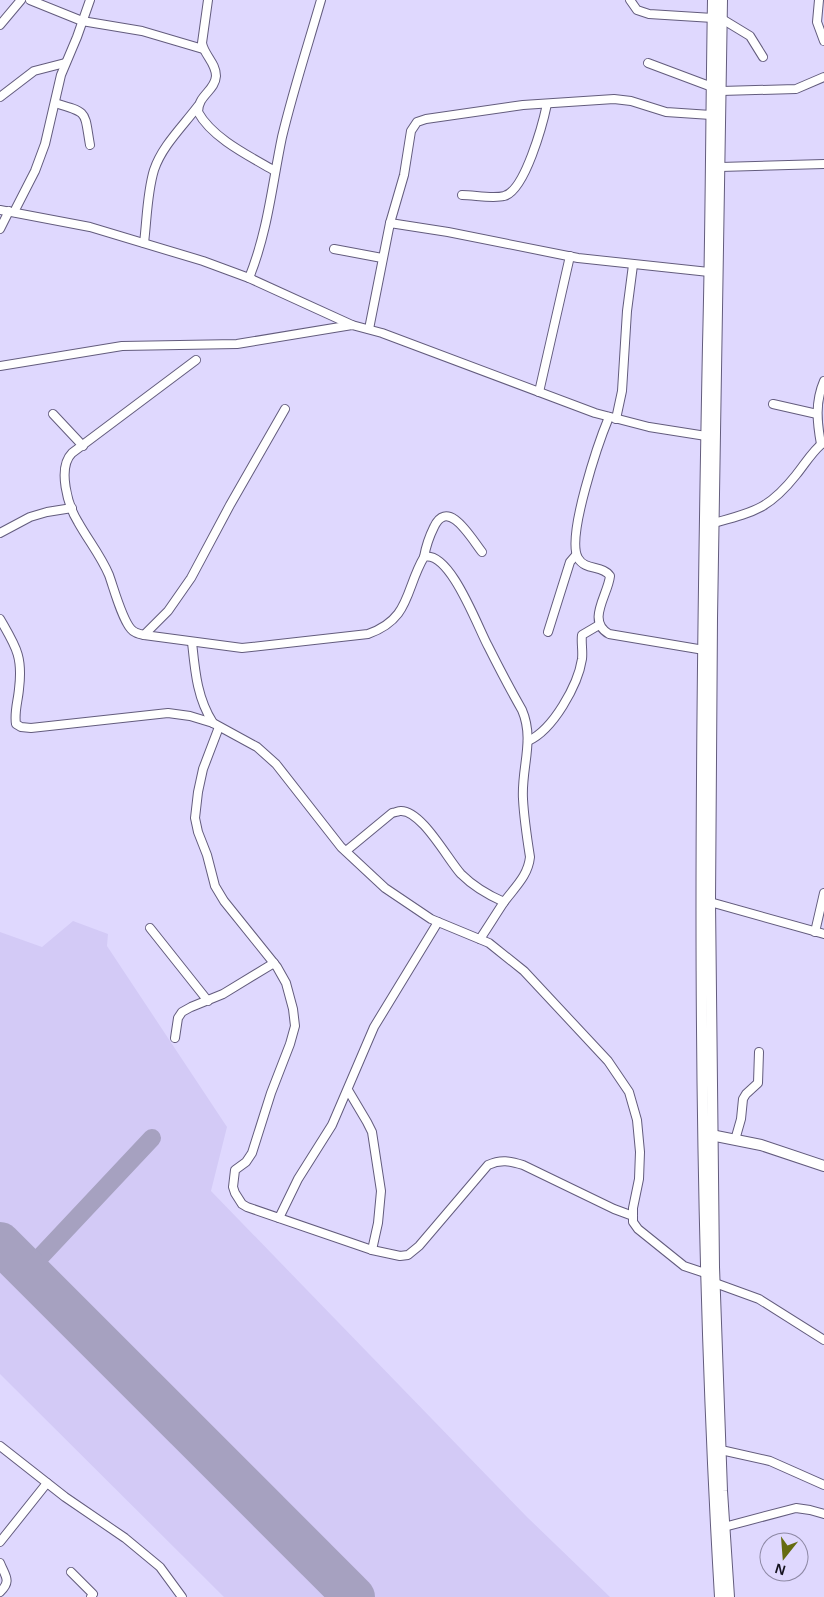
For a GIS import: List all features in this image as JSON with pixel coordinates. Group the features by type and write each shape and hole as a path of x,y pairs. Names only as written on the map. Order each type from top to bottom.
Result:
{"main road":[{"path":"713,0 718,19"},
{"path":"720,1597 705,1273 720,167 716,89 718,19 722,0"},
{"path":"716,89 711,115 700,820 708,1135 724,1527 729,1597"},
{"path":"708,1135 769,1147 824,1166"}],"street":[{"path":"0,25 21,0"},
{"path":"30,0 82,21 142,31 203,49 212,60 216,75 214,84 200,100 198,106 200,117 216,133 236,148 275,170"},
{"path":"0,229 41,157 46,144 65,63 71,53 90,0"},
{"path":"203,49 202,37 208,0"},
{"path":"248,278 257,258 266,229 275,170 285,125 320,0"},
{"path":"630,0 637,10 649,14 718,19 750,36 763,57"},
{"path":"819,0 817,22 824,41"},
{"path":"0,97 13,85 34,72 65,63"},
{"path":"648,63 716,89 796,89 824,77"},
{"path":"369,329 382,258 404,174 411,131 417,122 426,119 524,105 614,99 631,101 666,112 711,115"},
{"path":"55,103 82,113 90,145"},
{"path":"462,195 505,196 514,190 538,140 547,104"},
{"path":"144,243 150,186 154,169 168,145 198,106"},
{"path":"720,167 824,164"},
{"path":"0,210 90,227 203,261 248,278 352,325 369,329 460,361 613,418 706,436"},
{"path":"390,223 448,232 570,256 633,265 709,272"},
{"path":"334,249 382,258"},
{"path":"539,392 570,256"},
{"path":"633,265 627,311 623,383 613,418 597,447 578,518 575,538 576,555 585,565 609,574 609,582 598,618 602,631 609,634 704,650"},
{"path":"0,366 122,346 236,344 352,325"},
{"path":"196,360 67,458 64,467 64,480 76,520 94,546 108,574 127,624 136,633 231,648 254,648 351,637 380,630 400,612 424,557 426,546 434,527 438,519 444,515 450,515 482,552"},
{"path":"714,523 750,513 771,502 790,484 822,443 817,414 818,398 824,381"},
{"path":"773,404 817,414"},
{"path":"144,635 168,611 191,578 285,409"},
{"path":"53,414 83,446"},
{"path":"0,533 30,517 72,508"},
{"path":"548,632 568,567 576,555"},
{"path":"424,557 434,558 450,574 461,589 527,722 528,741 523,798 530,857 529,866 526,874 504,902 480,939"},
{"path":"0,619 16,648 20,661 16,724 21,727 69,724 168,714 190,716 216,725 257,748 276,764 346,851 385,888 438,922 489,943 524,971 608,1061 629,1092 637,1120 640,1152 639,1179 633,1222 638,1229 679,1263 705,1273"},
{"path":"528,741 544,731 565,702 581,664 582,635 599,624"},
{"path":"192,642 199,694 205,710 216,725"},
{"path":"216,725 198,792 195,818 198,832 207,855 215,886 224,902 274,964 286,983 293,1009 294,1026 290,1044 271,1093 252,1153 246,1162 235,1170 233,1188 237,1199 242,1204 258,1212 392,1256 408,1255 419,1246 488,1165 497,1160 524,1165 599,1202 633,1216"},
{"path":"346,851 392,813 400,810 415,816 466,879 483,892 504,902"},
{"path":"815,932 824,893"},
{"path":"710,902 824,934"},
{"path":"279,1218 298,1179 332,1125 374,1027 438,922"},
{"path":"150,928 208,1001"},
{"path":"175,1038 178,1018 182,1012 223,994 274,964"},
{"path":"735,1140 741,1119 743,1099 758,1083 759,1052"},
{"path":"348,1090 372,1132 381,1191 372,1250"},
{"path":"715,1284 759,1299 824,1340"},
{"path":"0,1446 72,1502 125,1538 146,1555 160,1567 182,1597"},
{"path":"721,1450 770,1461 824,1484"},
{"path":"0,1542 47,1483"},
{"path":"724,1527 796,1508 824,1514"},
{"path":"0,1563 7,1581 6,1586 0,1592"},
{"path":"71,1572 93,1594 91,1597"}],"shaded area":[{"path":"73,921 108,934 107,946 227,1127 211,1191 527,1517 610,1597 224,1597 0,1374 0,932 42,947"}],"taxiway":[{"path":"28,1270 152,1138"}],"runway":[{"path":"0,1243 354,1597"}]}
